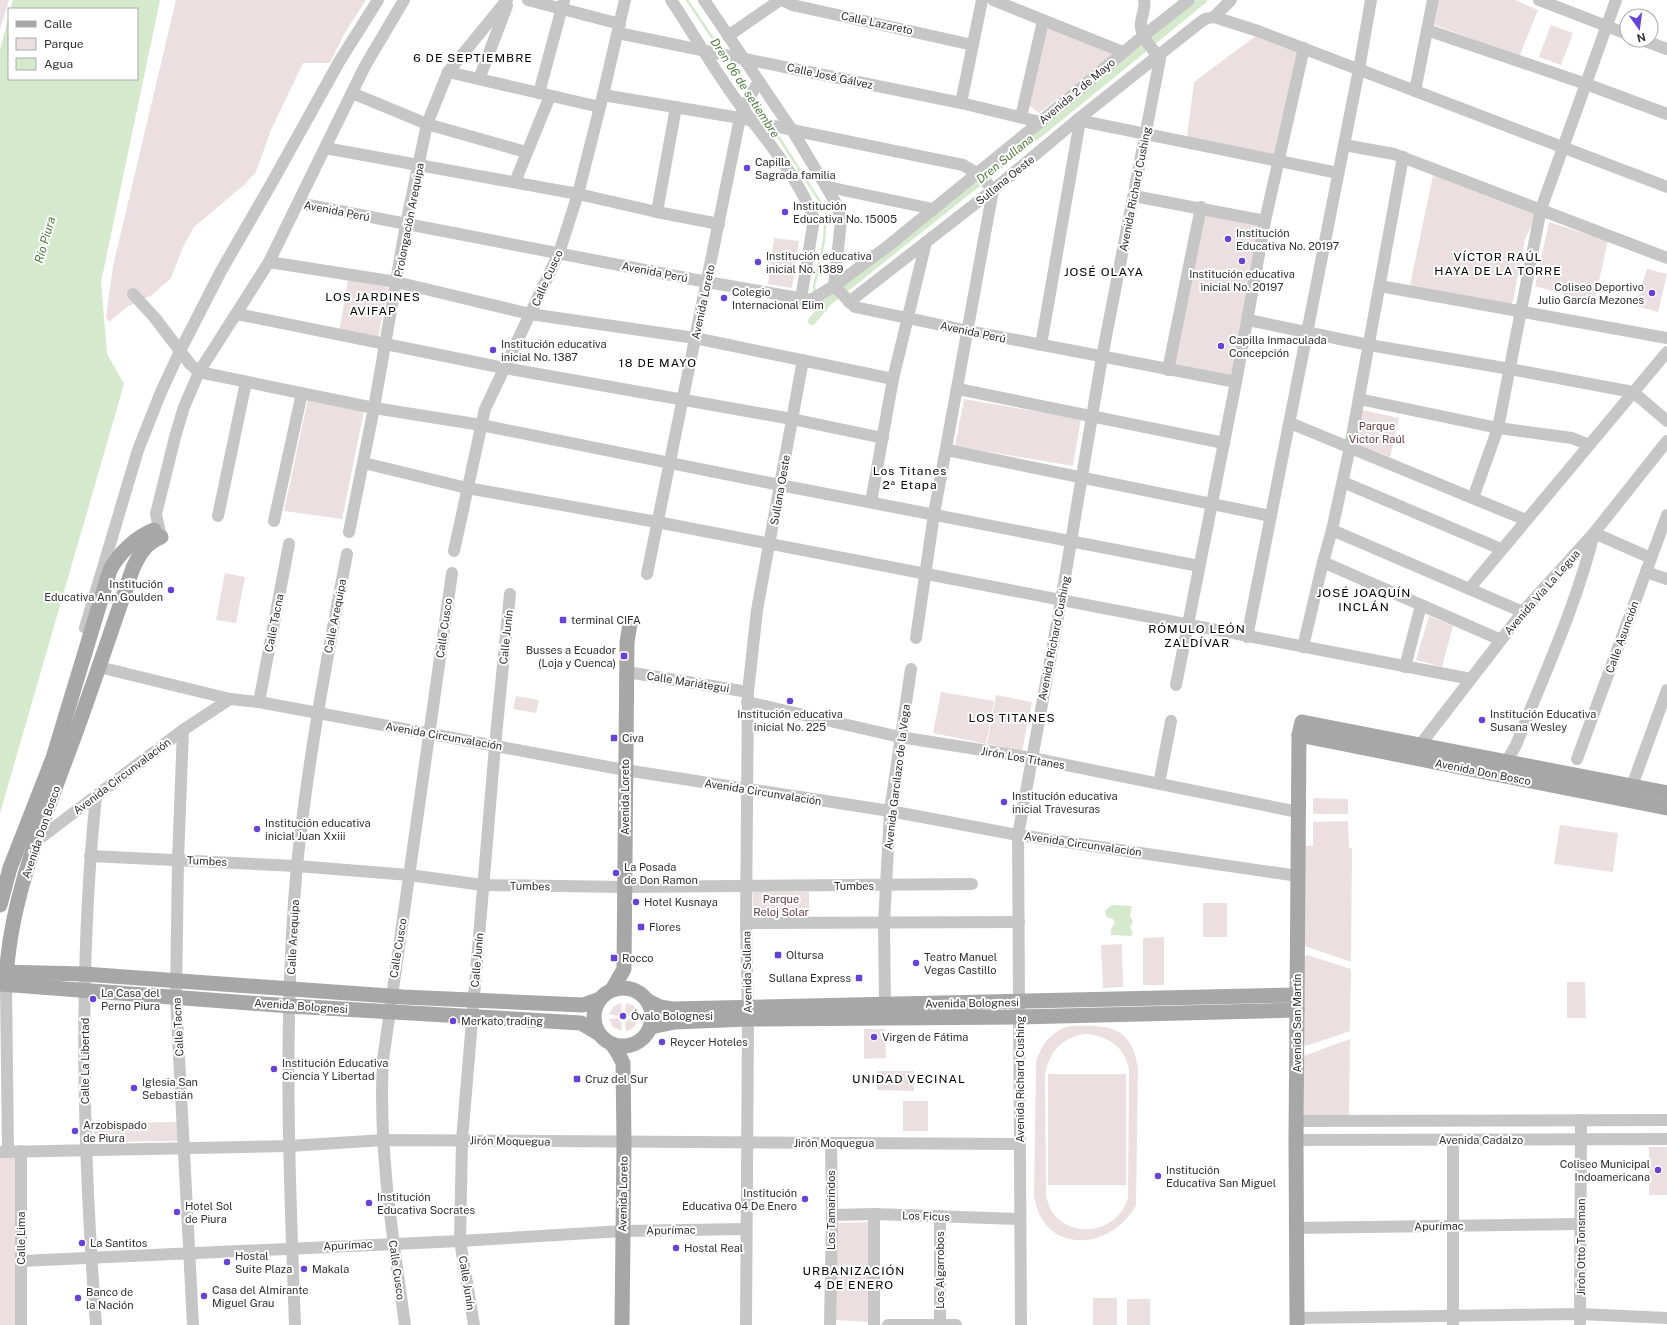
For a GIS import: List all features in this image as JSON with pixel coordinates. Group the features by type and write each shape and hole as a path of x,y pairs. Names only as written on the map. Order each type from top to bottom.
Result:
{"main road":[{"name":"Avenida Don Bosco","path":"0,905 8,877 54,758 110,570 114,562 142,536 160,532"},
{"name":"Avenida Don Bosco","path":"3,978 10,935 35,842 138,556 160,532"},
{"name":"Avenida Loreto","path":"612,990 624,969 627,642 630,624"},
{"name":"Avenida Don Bosco","path":"1300,728 1420,745 1667,793"},
{"name":"Avenida Don Bosco","path":"1300,728 1627,801 1667,808"},
{"name":"Avenida San Martín","path":"1296,1322 1298,812 1300,728"},
{"path":"624,969 643,996 653,1014 651,1027 641,1040 627,1046 612,1044 598,1033 594,1025 593,1015 600,999 612,990 625,987 643,996"},
{"name":"Avenida Bolognesi","path":"3,978 84,974 391,996 583,1005 600,999"},
{"name":"Avenida Bolognesi","path":"3,978 85,991 290,1006 581,1023 598,1033"},
{"name":"Avenida Bolognesi","path":"643,996 660,1007 747,1013 1019,1009 1297,1002"},
{"name":"Avenida Bolognesi","path":"651,1027 675,1022 747,1013 885,1005 1019,1009"},
{"name":"Avenida Loreto","path":"612,1044 623,1063"},
{"name":"Avenida Loreto","path":"622,1325 624,1142 623,1063 627,1053 634,1044"}],"street":[{"path":"8,877 17,833 43,766 138,450 161,392 221,271 339,62 378,0"},
{"path":"160,532 156,514 184,407 199,372 269,262 365,66 404,0"},
{"path":"479,80 508,0"},
{"name":"Prolongación Arequipa","path":"349,532 364,463 406,224 427,124 448,72 508,0"},
{"name":"Calle José Gálvez","path":"528,0 562,5 619,28 704,50 961,103 1040,122"},
{"name":"Calle Cusco","path":"454,551 485,409 559,254 578,194 625,0"},
{"path":"671,0 704,50 742,113 753,121 801,190 814,219 801,299"},
{"path":"704,0 792,130 828,187 837,205 841,221 841,294"},
{"path":"961,103 982,0"},
{"path":"993,0 1123,52"},
{"path":"1144,0 1145,8 1140,24 1144,37 1157,54"},
{"name":"Avenida 2 de Mayo","path":"841,294 933,209 978,174 1123,52 1144,37 1189,0"},
{"name":"Sullana Oeste","path":"841,294 926,242 992,188 1079,121 1157,54 1205,19 1214,17 1231,0"},
{"path":"1415,91 1433,0"},
{"path":"1539,0 1619,31"},
{"path":"1473,498 1498,428 1541,209 1616,0"},
{"path":"728,36 787,1"},
{"name":"Calle Lazareto","path":"787,1 973,44"},
{"path":"1246,637 1308,333 1359,69 1368,1"},
{"path":"515,182 545,94 562,5"},
{"path":"1214,17 1304,48 1667,187"},
{"path":"1021,117 1043,21"},
{"path":"1427,30 1586,84 1667,114"},
{"path":"1176,685 1248,320 1265,221 1304,48"},
{"name":"Avenida Richard Cushing","path":"1021,1325 1018,835 1061,601 1102,357 1160,59 1157,54"},
{"path":"448,72 600,107"},
{"name":"Avenida Loreto","path":"646,574 742,113 759,81"},
{"path":"352,93 427,124 526,152"},
{"path":"603,94 676,107 742,113"},
{"path":"657,212 676,107"},
{"path":"753,121 963,165 978,174 992,188 969,331 934,514 916,638"},
{"path":"1041,345 1079,121 1338,173"},
{"path":"1344,145 1403,157 1667,258"},
{"path":"325,148 578,194 719,224"},
{"path":"1303,647 1343,482 1403,157"},
{"path":"828,187 933,209"},
{"path":"1134,196 1201,207 1265,221"},
{"name":"Avenida Perú","path":"298,203 801,299 811,300 841,294 855,307 969,331 1236,382"},
{"path":"1168,370 1201,207"},
{"path":"871,502 893,379 909,318 926,242"},
{"path":"269,262 396,282 530,314 695,338 893,379"},
{"path":"1380,286 1667,338"},
{"path":"133,294 155,318 190,364 199,372 374,408 481,425 780,485 1199,566"},
{"path":"237,314 504,368 792,419 883,438"},
{"path":"1248,320 1369,345 1633,392 1667,421"},
{"path":"1469,589 1667,352"},
{"name":"Sullana Oeste","path":"756,619 803,360"},
{"path":"218,516 246,382"},
{"path":"958,389 1224,443"},
{"path":"274,521 302,393"},
{"path":"1359,399 1498,428 1572,438 1589,445"},
{"path":"1290,423 1526,520"},
{"name":"Avenida Vía La Legua","path":"1420,745 1523,612 1594,533 1667,441"},
{"path":"946,450 1271,516"},
{"path":"364,463 467,488 657,522 1246,637 1471,679"},
{"path":"1343,482 1501,549"},
{"name":"Calle Asunción","path":"1577,759 1667,515"},
{"path":"1332,530 1523,612"},
{"path":"1507,761 1516,745 1558,638 1589,555 1594,533 1651,558"},
{"name":"Calle Tacna","path":"259,702 289,544"},
{"name":"Calle Arequipa","path":"295,1325 289,1146 290,989 297,866 317,713 347,554"},
{"path":"1323,562 1501,640"},
{"path":"1646,572 1667,579"},
{"name":"Calle Cusco","path":"405,1325 394,1243 384,1140 381,1099 383,1060 388,1012 430,734 452,573"},
{"name":"Calle Junín","path":"474,1325 460,1241 462,1140 495,746 510,594"},
{"path":"1405,667 1421,605"},
{"name":"Avenida Sullana","path":"746,1325 746,886 748,697 756,619"},
{"name":"Avenida Circunvalación","path":"99,667 230,699 259,702 625,770 890,811 1018,835 1298,876"},
{"name":"Avenida Garcilazo de la Vega","path":"885,1005 884,923 890,811 911,669"},
{"name":"Calle Mariátegui","path":"627,672 748,697"},
{"path":"1627,801 1631,786 1667,690"},
{"name":"Jirón Los Titanes","path":"748,697 900,737 1032,758 1298,812"},
{"name":"Avenida Circunvalación","path":"35,842 183,730 230,699"},
{"path":"1159,784 1171,721"},
{"name":"Calle Tacna","path":"183,730 178,860 176,998 194,1325"},
{"name":"Calle La Libertad","path":"96,796 90,856 84,974 86,1149 96,1325"},
{"name":"Tumbes","path":"90,856 297,866 409,875 483,885 625,887 885,886 972,884"},
{"path":"746,923 1019,922"},
{"name":"Avenida Don Bosco","path":"3,978 3,1152"},
{"path":"0,1113 3,1152"},
{"name":"Jirón Otto Tonsman","path":"1580,1319 1581,1120"},
{"name":"Avenida Cadalzo","path":"1296,1121 1667,1120"},
{"name":"Avenida Cadalzo","path":"1296,1140 1667,1139"},
{"name":"Jirón Moquegua","path":"3,1152 86,1149 289,1146 384,1140 1020,1144"},
{"path":"1453,1140 1453,1321"},
{"name":"Los Tamarindos","path":"830,1325 832,1215 831,1144"},
{"name":"Calle Lima","path":"21,1151 21,1325"},
{"path":"874,1214 874,1325"},
{"name":"Los Ficus","path":"832,1215 874,1214 1020,1219"},
{"name":"Los Algarrobos","path":"940,1216 940,1324"},
{"name":"Apurímac","path":"1296,1228 1581,1224"},
{"name":"Apurímac","path":"21,1261 189,1252 460,1241 623,1231 746,1229"},
{"path":"1296,1322 1580,1319 1659,1320"},
{"path":"888,1325 956,1325"}],"green space":[{"path":"0,0 9,0 0,29"},
{"path":"176,0 366,0 344,34 330,63 303,63 271,130 256,172 244,185 194,227 183,247 171,278 152,295 127,307 109,322 106,317 113,266"},
{"path":"1439,0 1515,0 1538,10 1519,57 1435,25"},
{"path":"1045,25 1117,52 1039,113 1026,103"},
{"path":"1551,25 1573,33 1561,65 1539,57"},
{"path":"1257,35 1304,53 1276,155 1187,137 1194,82"},
{"path":"1434,171 1537,214 1525,239 1512,305 1410,285"},
{"path":"1203,215 1262,225 1233,378 1174,367"},
{"path":"1549,222 1608,241 1594,303 1535,286"},
{"path":"774,238 799,241 792,288 768,284"},
{"name":"Coliseo Deportivo Julio García Mezones","path":"1647,269 1667,274 1658,312 1636,306"},
{"path":"348,280 388,287 378,339 339,332"},
{"path":"308,399 364,411 342,519 284,511"},
{"path":"964,399 1081,419 1073,466 955,446"},
{"name":"Parque Victor Raúl","path":"1362,410 1399,418 1390,457 1356,444"},
{"path":"225,573 245,577 236,623 216,620"},
{"path":"1429,616 1453,626 1442,667 1416,660"},
{"path":"941,692 994,701 986,744 933,733"},
{"path":"996,695 1032,702 1022,751 987,744"},
{"path":"516,696 539,700 536,713 513,709"},
{"path":"1313,798 1348,799 1348,814 1313,814"},
{"path":"1348,821 1349,848 1352,848 1351,962 1305,946 1304,846 1313,846 1313,822"},
{"path":"1560,825 1618,833 1613,872 1554,864"},
{"name":"Parque Reloj Solar","path":"753,892 809,892 809,919 753,919"},
{"path":"1203,903 1227,903 1227,937 1203,937"},
{"path":"1164,937 1164,985 1143,985 1143,938"},
{"path":"1122,944 1123,987 1103,988 1101,945"},
{"path":"1307,955 1351,969 1350,1031 1306,1046 1304,1044 1304,957"},
{"path":"1567,982 1585,982 1586,1018 1567,1018"},
{"path":"621,1003 622,1011 617,1016 609,1014 614,1006"},
{"path":"626,1003 634,1006 638,1015 629,1016 625,1011"},
{"path":"617,1018 622,1023 621,1031 613,1027 609,1019"},
{"path":"629,1019 637,1019 637,1021 634,1027 626,1031 625,1023"},
{"path":"1069,1026 1095,1026 1116,1030 1124,1035 1130,1043 1135,1054 1138,1069 1136,1205 1124,1221 1110,1232 1094,1238 1078,1240 1062,1237 1049,1228 1039,1214 1034,1195 1036,1061 1041,1049 1048,1039 1063,1028","holes":["1085,1034 1093,1035 1114,1044 1124,1055 1129,1070 1128,1198 1121,1212 1110,1222 1097,1228 1083,1229 1070,1226 1058,1219 1050,1208 1046,1192 1045,1076 1049,1060 1053,1053 1063,1043 1077,1036"]},
{"path":"864,1029 885,1029 886,1058 864,1059"},
{"path":"1350,1039 1349,1117 1304,1116 1304,1056"},
{"path":"877,1071 914,1071 914,1091 877,1090"},
{"path":"1048,1074 1126,1074 1126,1185 1048,1185"},
{"path":"903,1101 928,1101 928,1131 903,1131"},
{"path":"179,1122 180,1141 94,1142 94,1123"},
{"name":"Coliseo Municipal Indoamericana","path":"1649,1147 1667,1147 1667,1195 1649,1195"},
{"path":"21,1151 21,1325 0,1325 0,1152"},
{"path":"870,1222 870,1322 834,1320 837,1223"},
{"path":"1093,1298 1117,1298 1117,1325 1093,1325"},
{"path":"1127,1299 1150,1299 1150,1325 1127,1325"}],"water":[{"name":"Río Piura","path":"13,0 160,0 101,282 107,354 124,384 0,813 0,50 8,19 8,80 138,80 138,8 10,8"},
{"path":"1112,905 1132,906 1130,916 1133,922 1130,927 1133,933 1131,936 1111,935 1111,929 1115,923 1113,919 1107,917 1105,911"}],"waterway":[{"name":"Dren 06 de setiembre","path":"687,0 720,49"},
{"name":"Dren Sullana","path":"812,321 829,301 1020,149 1203,0"},
{"name":"Dren 06 de setiembre","path":"727,60 749,92"},
{"name":"Dren 06 de setiembre","path":"753,98 768,121"},
{"name":"Dren 06 de setiembre","path":"774,130 826,211 824,241 814,287 816,294"},
{"name":"Dren 06 de setiembre","path":"819,300 829,301"}],"place":[{"name":"Capilla Sagrada familia","path":"747,168"},
{"name":"Institución Educativa No. 15005","path":"785,212"},
{"name":"Institución Educativa No. 20197","path":"1228,239"},
{"name":"Institución educativa inicial No. 20197","path":"1242,261"},
{"name":"Institución educativa inicial No. 1389","path":"758,262"},
{"name":"Coliseo Deportivo Julio García Mezones","path":"1652,293"},
{"name":"Colegio Internacional Elim","path":"724,298"},
{"name":"Capilla Inmaculada Concepción","path":"1221,346"},
{"name":"Institución educativa inicial No. 1387","path":"493,350"},
{"name":"Institución Educativa Ann Goulden","path":"171,590"},
{"name":"terminal CIFA","path":"563,620"},
{"name":"Busses a Ecuador (Loja y Cuenca)","path":"624,656"},
{"name":"Institución educativa inicial No. 225","path":"790,701"},
{"name":"Institución Educativa Susana Wesley","path":"1482,720"},
{"name":"Civa","path":"614,738"},
{"name":"Institución educativa inicial Travesuras","path":"1004,802"},
{"name":"Institución educativa inicial Juan Xxiii","path":"257,829"},
{"name":"La Posada de Don Ramon","path":"616,873"},
{"name":"Hotel Kusnaya","path":"636,902"},
{"name":"Flores","path":"641,927"},
{"name":"Oltursa","path":"778,955"},
{"name":"Rocco","path":"614,958"},
{"name":"Teatro Manuel Vegas Castillo","path":"916,963"},
{"name":"Sullana Express","path":"859,978"},
{"name":"La Casa del Perno Piura","path":"93,999"},
{"name":"Óvalo Bolognesi","path":"623,1016"},
{"name":"Merkato trading","path":"453,1021"},
{"name":"Virgen de Fátima","path":"874,1037"},
{"name":"Reycer Hoteles","path":"662,1042"},
{"name":"Institución Educativa Ciencia Y Libertad","path":"274,1069"},
{"name":"Cruz del Sur","path":"577,1079"},
{"name":"Iglesia San Sebastián","path":"134,1088"},
{"name":"Arzobispado de Piura","path":"75,1131"},
{"name":"Coliseo Municipal Indoamericana","path":"1658,1170"},
{"name":"Institución Educativa San Miguel","path":"1158,1176"},
{"name":"Institución Educativa 04 De Enero","path":"805,1199"},
{"name":"Institución Educativa Socrates","path":"369,1203"},
{"name":"Hotel Sol de Piura","path":"177,1212"},
{"name":"La Santitos","path":"82,1243"},
{"name":"Hostal Real","path":"676,1248"},
{"name":"Hostal Suite Plaza","path":"227,1262"},
{"name":"Makala","path":"304,1269"},
{"name":"Casa del Almirante Miguel Grau","path":"204,1296"},
{"name":"Banco de la Nación","path":"78,1298"}],"district":[{"name":"6 DE SEPTIEMBRE","path":"473,58"},
{"name":"VÍCTOR RAÚL HAYA DE LA TORRE","path":"1498,264"},
{"name":"JOSÉ OLAYA","path":"1104,272"},
{"name":"LOS JARDINES AVIFAP","path":"373,304"},
{"name":"18 DE MAYO","path":"658,363"},
{"name":"Los Titanes 2ª Etapa","path":"910,478"},
{"name":"JOSÉ JOAQUÍN INCLÁN","path":"1364,600"},
{"name":"RÓMULO LEÓN ZALDÍVAR","path":"1197,636"},
{"name":"LOS TITANES","path":"1012,718"},
{"name":"UNIDAD VECINAL","path":"909,1079"},
{"name":"URBANIZACIÓN 4 DE ENERO","path":"854,1278"}]}
